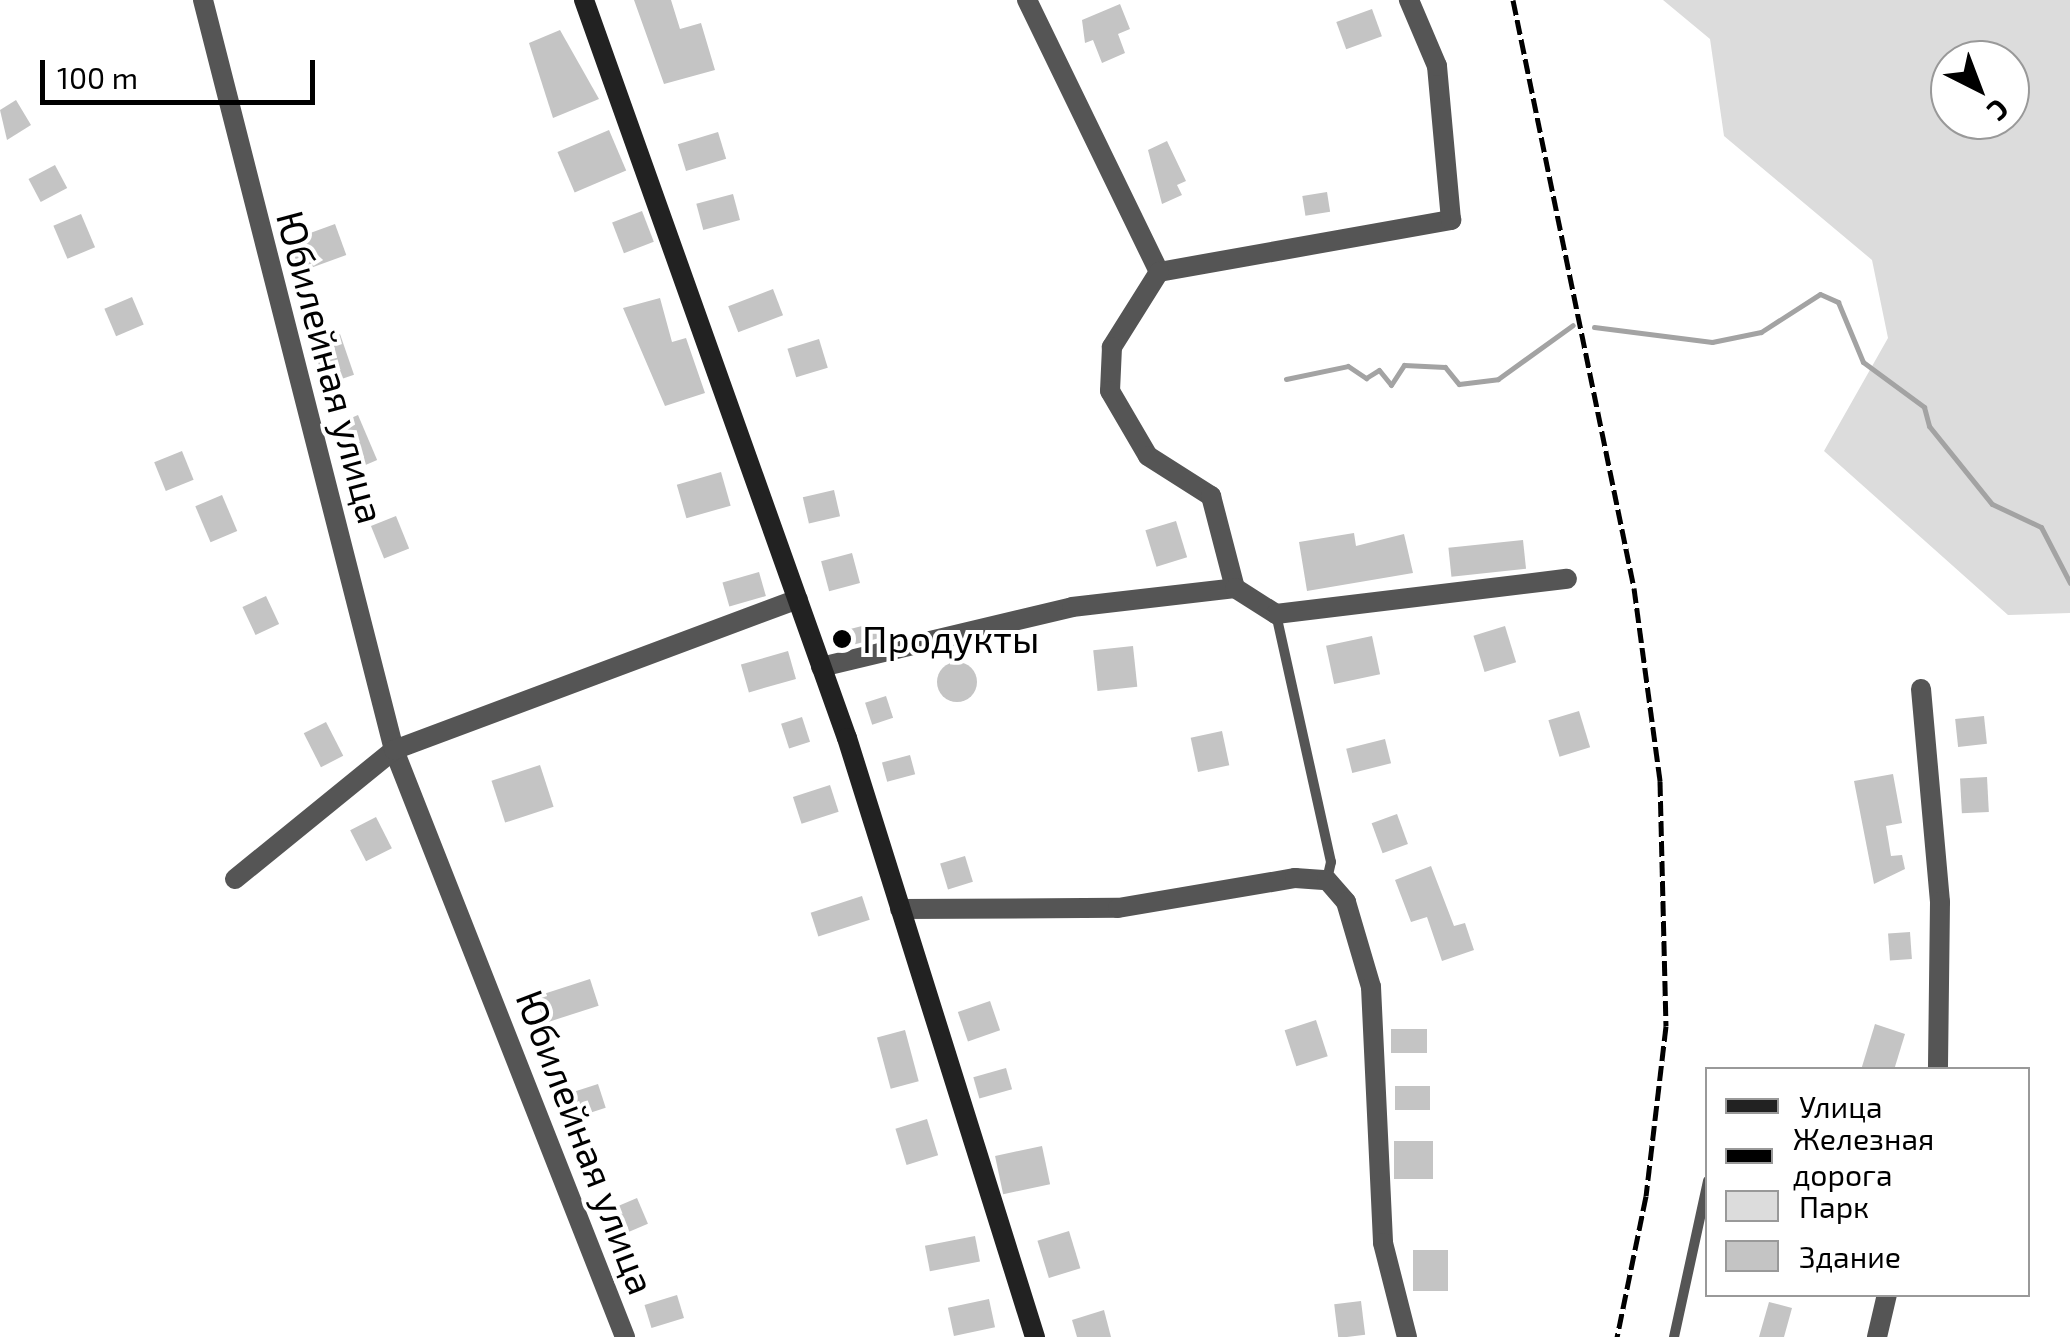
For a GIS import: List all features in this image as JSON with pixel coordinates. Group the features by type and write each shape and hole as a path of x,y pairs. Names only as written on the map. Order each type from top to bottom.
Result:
{"street":[{"name":"Юбилейная улица","path":"203,0 394,750 624,1337"},
{"path":"584,0 822,667 1036,1337"},
{"path":"1027,0 1159,272"},
{"path":"1235,588 1211,496 1148,456 1110,390 1112,346 1159,272 1451,220 1437,66 1410,0"},
{"path":"822,667 1072,606 1235,588 1276,614 1567,579"},
{"path":"235,879 394,750 798,599"},
{"path":"1920,690 1940,902 1938,1067"},
{"path":"900,909 1118,908 1295,878 1326,880 1346,902 1371,987 1383,1243 1407,1337"},
{"path":"1877,1337 1886,1297"}],"lane":[{"path":"1276,614 1331,862 1326,880"},
{"path":"1674,1337 1705,1195"}],"green space":[{"path":"1663,0 2070,0 2070,613 2008,615 1824,451 1888,338 1872,260 1724,136 1710,39"}],"building":[{"path":"634,0 671,0 680,29 701,23 715,70 664,84"},
{"path":"1120,4 1130,29 1118,34 1125,53 1102,63 1093,40 1085,43 1082,20"},
{"path":"1372,9 1382,36 1346,49 1336,22"},
{"path":"560,30 599,99 553,118 529,43"},
{"path":"16,100 31,125 7,140 0,110"},
{"path":"609,130 626,171 575,192 557,152"},
{"path":"718,132 726,159 686,171 678,144"},
{"path":"1167,141 1186,181 1177,185 1182,195 1162,204 1148,150"},
{"path":"55,165 67,188 41,202 29,179"},
{"path":"1327,192 1330,212 1305,216 1302,196"},
{"path":"733,194 740,220 703,230 696,204"},
{"path":"642,211 654,242 624,253 612,222"},
{"path":"81,214 95,247 67,259 53,226"},
{"path":"335,224 346,255 300,272 289,241"},
{"path":"773,289 783,315 738,332 728,306"},
{"path":"132,297 144,325 116,336 104,309"},
{"path":"660,298 672,342 686,338 705,393 665,406 623,308"},
{"path":"340,334 354,375 326,384 312,344"},
{"path":"819,339 828,368 796,377 787,349"},
{"path":"358,415 377,460 355,469 336,424"},
{"path":"182,451 194,480 166,491 154,462"},
{"path":"721,472 731,506 686,518 677,485"},
{"path":"834,490 840,516 809,524 803,497"},
{"path":"222,495 237,531 211,542 195,506"},
{"path":"396,516 409,548 384,559 371,526"},
{"path":"1176,521 1187,557 1157,567 1145,530"},
{"path":"1354,533 1356,546 1404,534 1413,573 1307,591 1299,542"},
{"path":"1523,540 1526,569 1451,577 1448,548"},
{"path":"852,553 860,583 829,591 821,561"},
{"path":"759,572 766,596 729,607 722,582"},
{"path":"266,596 279,624 256,635 242,607"},
{"path":"874,623 878,639 839,648 835,633"},
{"path":"1505,626 1516,662 1485,672 1473,636"},
{"path":"1372,636 1380,674 1334,684 1326,646"},
{"path":"1133,646 1137,687 1098,691 1093,650"},
{"path":"788,651 796,679 749,692 741,665"},
{"path":"957,662 971,668 977,682 971,696 957,702 943,696 937,682 943,668"},
{"path":"886,696 893,718 872,725 865,703"},
{"path":"1579,711 1590,747 1560,757 1548,720"},
{"path":"1984,716 1987,744 1958,747 1955,719"},
{"path":"802,717 810,742 789,749 781,724"},
{"path":"326,722 343,756 321,767 304,733"},
{"path":"1222,731 1229,765 1198,772 1191,738"},
{"path":"1385,739 1391,763 1352,773 1346,749"},
{"path":"910,755 915,774 887,782 882,763"},
{"path":"540,765 554,807 505,823 491,781"},
{"path":"1893,774 1902,823 1886,826 1891,856 1902,855 1905,869 1874,884 1854,781"},
{"path":"1987,777 1989,812 1962,813 1960,778"},
{"path":"830,785 839,812 802,824 793,797"},
{"path":"1397,814 1408,844 1383,853 1372,823"},
{"path":"376,817 392,848 366,861 350,830"},
{"path":"965,856 973,882 948,889 940,864"},
{"path":"1431,866 1454,926 1465,923 1474,950 1442,961 1427,917 1411,922 1395,880"},
{"path":"862,896 870,920 818,936 811,913"},
{"path":"1910,932 1912,959 1890,960 1888,934"},
{"path":"590,979 599,1006 544,1023 536,997"},
{"path":"990,1001 1000,1030 968,1041 958,1012"},
{"path":"1316,1020 1328,1056 1296,1066 1285,1030"},
{"path":"1875,1024 1905,1034 1895,1067 1862,1067"},
{"path":"1391,1029 1427,1029 1427,1053 1391,1053"},
{"path":"905,1030 919,1081 891,1089 877,1038"},
{"path":"1006,1068 1012,1089 979,1099 973,1077"},
{"path":"598,1084 606,1108 576,1117 569,1094"},
{"path":"1395,1086 1430,1086 1430,1110 1395,1110"},
{"path":"927,1119 938,1155 907,1165 895,1129"},
{"path":"1394,1141 1433,1141 1433,1179 1394,1179"},
{"path":"1042,1146 1050,1184 1003,1194 995,1156"},
{"path":"637,1198 648,1224 620,1235 609,1210"},
{"path":"1069,1231 1080,1268 1049,1278 1037,1241"},
{"path":"975,1236 980,1262 930,1271 925,1246"},
{"path":"1413,1250 1448,1250 1448,1291 1413,1291"},
{"path":"677,1295 684,1318 652,1328 644,1305"},
{"path":"989,1299 995,1327 954,1336 948,1308"},
{"path":"1361,1301 1365,1335 1338,1337 1334,1304"},
{"path":"1769,1302 1792,1308 1784,1337 1759,1337"},
{"path":"1104,1310 1111,1337 1077,1337 1072,1320"}],"waterway":[{"path":"1594,327 1712,342 1761,332 1820,294 1838,302 1863,362 1924,407 1929,426 1992,504 2041,527 2070,583"},
{"path":"1286,379 1348,366 1366,378 1379,370 1391,385 1404,365 1445,367 1459,384 1498,379 1573,325"}],"railway":[{"path":"1513,0 1634,588 1660,781 1666,1026 1646,1196 1617,1337"}],"place":[{"name":"Продукты","path":"842,639"}]}
